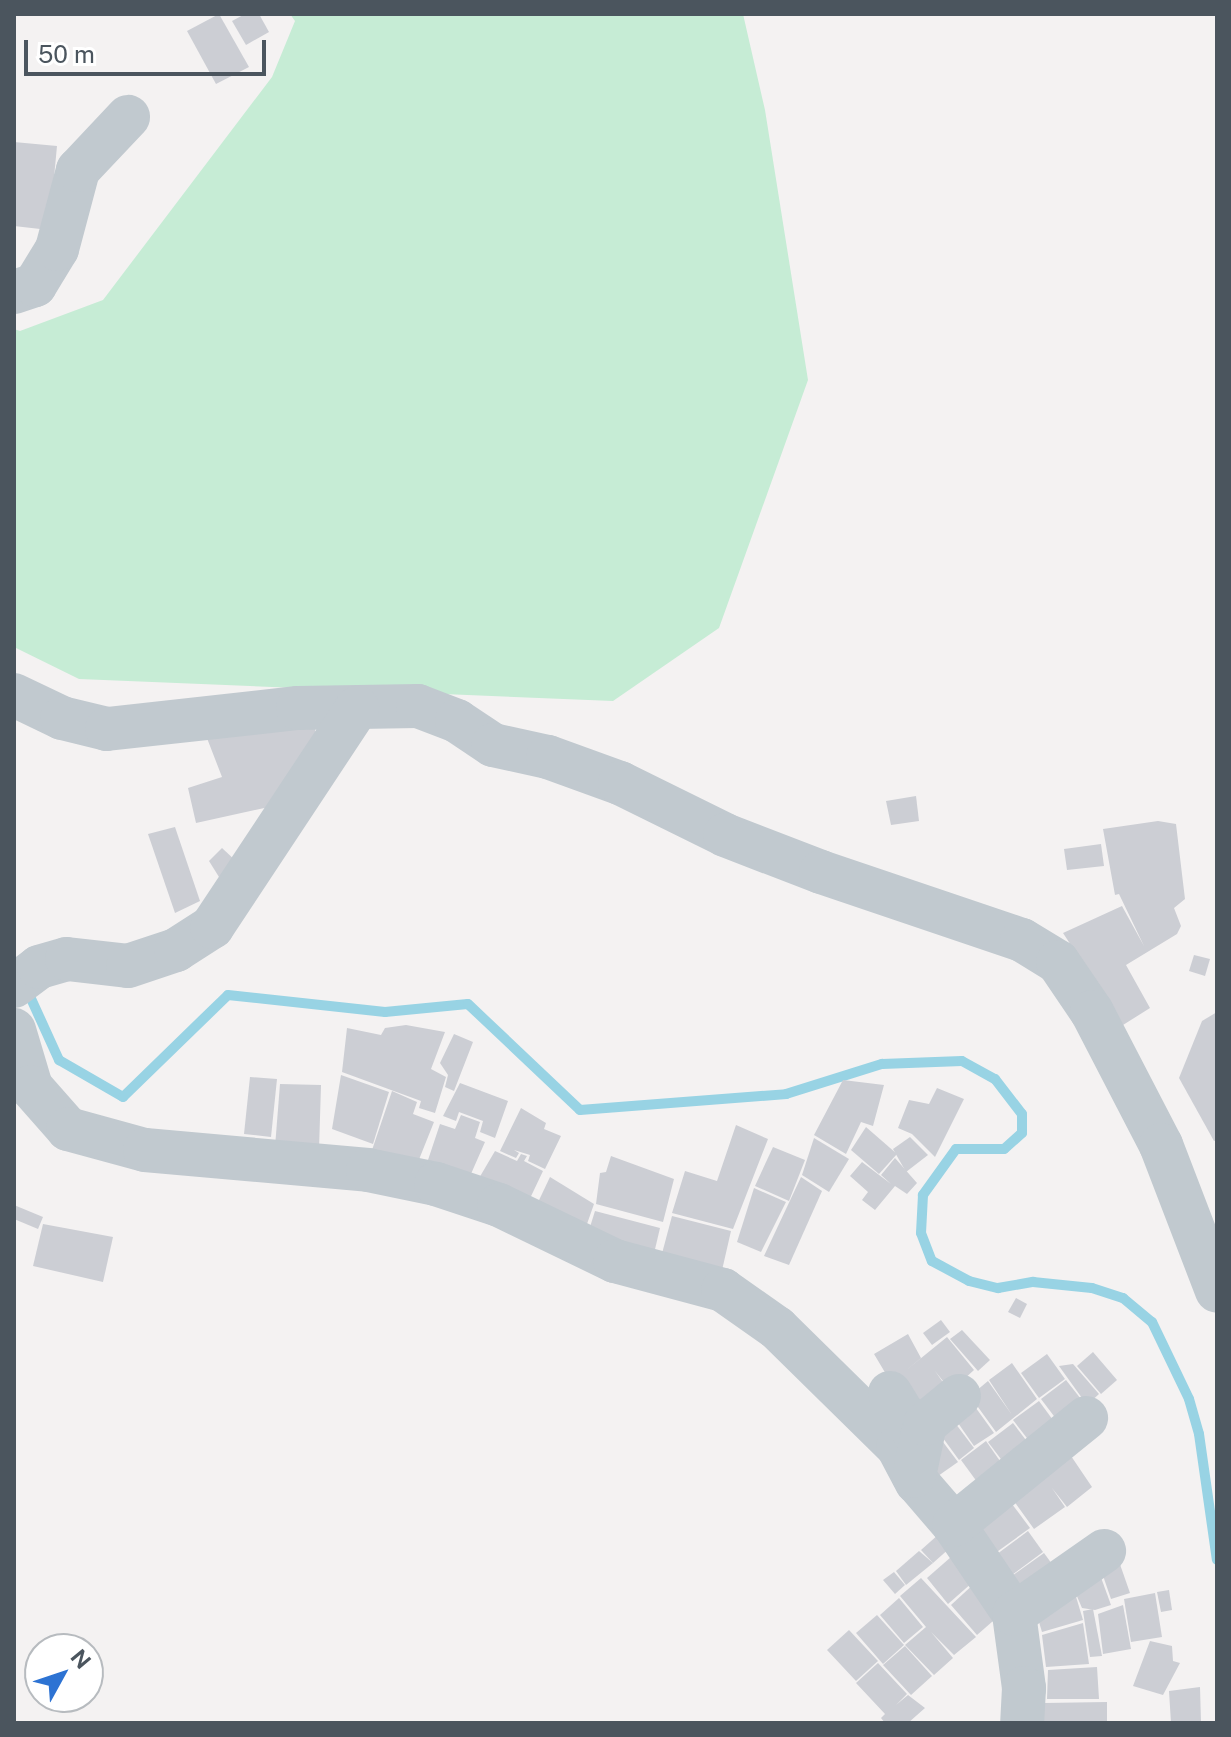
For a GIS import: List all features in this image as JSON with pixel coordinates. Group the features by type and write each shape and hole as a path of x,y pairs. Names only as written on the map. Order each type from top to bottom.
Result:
{"street":[{"path":"14,292 35,285 57,249 78,170 128,117"},
{"path":"14,695 62,718 107,729 298,708 418,706 457,721 493,745 548,757 620,783 725,835 1022,940 1058,962 1092,1012 1161,1145 1217,1291"},
{"path":"14,986 39,967 67,959 128,966 176,950 212,927 357,708"},
{"path":"14,1030 31,1087 68,1129 145,1150 368,1170 436,1184 499,1205 615,1261 723,1290 777,1328 898,1447 917,1459"},
{"path":"890,1393 917,1459 954,1525 1014,1614 1024,1688 1022,1723"},
{"path":"917,1459 925,1424 959,1396"},
{"path":"954,1525 1086,1418"},
{"path":"1014,1614 1104,1551"}],"green space":[{"path":"290,14 743,14 765,110 808,380 719,628 613,701 79,679 14,647 14,329 20,331 103,300 272,77 295,21"}],"building":[{"path":"219,14 249,67 216,84 187,31"},
{"path":"245,14 259,14 269,32 246,45 232,21"},
{"path":"14,142 57,146 49,230 14,226"},
{"path":"315,718 315,741 269,807 196,823 188,788 222,777 205,733"},
{"path":"916,796 919,821 891,825 886,801"},
{"path":"1158,821 1176,824 1185,899 1174,908 1181,926 1177,934 1126,965 1150,1008 1123,1025 1063,933 1122,906 1144,946 1119,894 1115,895 1103,829"},
{"path":"175,827 200,901 175,913 148,834"},
{"path":"1101,844 1104,866 1067,870 1064,849"},
{"path":"222,848 237,862 219,877 209,861"},
{"path":"1194,955 1210,959 1205,976 1189,971"},
{"path":"1217,1012 1217,1140 1214,1141 1179,1078 1202,1021"},
{"path":"406,1025 445,1032 431,1069 446,1077 435,1113 419,1108 421,1101 342,1072 347,1028 381,1035 385,1028"},
{"path":"454,1034 473,1042 454,1091 445,1087 448,1075 440,1063"},
{"path":"341,1075 389,1092 373,1144 332,1129"},
{"path":"250,1077 277,1079 271,1137 244,1134"},
{"path":"843,1080 884,1085 873,1126 861,1122 846,1154 814,1135"},
{"path":"460,1083 508,1101 495,1138 480,1132 483,1121 459,1112 456,1121 443,1116"},
{"path":"280,1084 321,1085 319,1149 275,1147"},
{"path":"937,1088 964,1099 935,1157 912,1134 898,1128 909,1100 929,1104"},
{"path":"392,1091 417,1102 413,1114 434,1122 416,1167 371,1153"},
{"path":"521,1108 546,1123 544,1129 561,1136 545,1169 528,1161 530,1155 514,1150 519,1153 516,1158 500,1151"},
{"path":"461,1115 480,1122 475,1138 485,1142 467,1183 424,1172 440,1124 455,1129"},
{"path":"736,1125 768,1139 733,1229 672,1213 685,1171 717,1181"},
{"path":"866,1127 897,1154 879,1174 851,1150"},
{"path":"910,1137 928,1155 906,1172 893,1149"},
{"path":"814,1138 849,1159 829,1192 802,1175"},
{"path":"773,1147 805,1160 789,1201 755,1186"},
{"path":"495,1151 517,1161 521,1154 527,1156 524,1161 543,1171 524,1211 475,1185"},
{"path":"611,1156 674,1179 663,1222 596,1204 600,1173 606,1172"},
{"path":"895,1158 917,1183 907,1194 895,1186 875,1210 862,1200 868,1192 850,1176 862,1162 891,1184 881,1175"},
{"path":"550,1177 594,1204 581,1241 532,1215"},
{"path":"801,1177 822,1191 789,1265 764,1256"},
{"path":"754,1188 786,1202 761,1252 737,1242"},
{"path":"14,1205 43,1217 38,1229 14,1219"},
{"path":"595,1211 660,1228 652,1262 585,1243"},
{"path":"672,1216 731,1231 720,1279 660,1261"},
{"path":"43,1224 113,1237 103,1282 33,1266"},
{"path":"1016,1298 1027,1304 1020,1318 1008,1312"},
{"path":"941,1320 950,1332 932,1345 923,1333"},
{"path":"962,1330 990,1360 978,1371 950,1339"},
{"path":"908,1334 921,1358 904,1372 947,1337 974,1370 951,1391 935,1371 952,1395 914,1421 874,1354"},
{"path":"1093,1352 1117,1380 1101,1394 1077,1366"},
{"path":"1047,1354 1065,1379 1039,1398 1021,1373"},
{"path":"1012,1363 1037,1399 996,1432 970,1396 988,1381 1012,1415 989,1380"},
{"path":"1073,1364 1099,1394 1087,1405 1059,1366"},
{"path":"1066,1380 1088,1408 1063,1428 1041,1399"},
{"path":"968,1397 994,1433 974,1446 949,1410"},
{"path":"1039,1401 1061,1431 1037,1451 1013,1420"},
{"path":"946,1411 974,1448 959,1460 932,1423"},
{"path":"1013,1423 1035,1452 1010,1471 988,1442"},
{"path":"931,1426 958,1462 928,1483"},
{"path":"986,1441 1007,1471 983,1490 961,1460"},
{"path":"1069,1453 1092,1487 1067,1507 1052,1488 1065,1507 1034,1529 1011,1497"},
{"path":"1009,1500 1030,1528 994,1554 975,1526"},
{"path":"1028,1531 1043,1552 1008,1578 993,1557"},
{"path":"939,1534 951,1547 933,1563 921,1550"},
{"path":"1115,1550 1130,1593 1111,1599 1098,1561"},
{"path":"919,1551 933,1563 906,1585 896,1571"},
{"path":"1044,1553 1060,1575 1026,1600 1009,1578"},
{"path":"951,1557 973,1582 948,1604 927,1578"},
{"path":"1095,1561 1111,1605 1095,1610 1082,1608 1070,1580"},
{"path":"894,1572 905,1585 895,1594 883,1580"},
{"path":"921,1578 976,1637 954,1655 931,1632 953,1658 934,1675 905,1645 926,1627 900,1596"},
{"path":"976,1582 1001,1614 977,1635 951,1605"},
{"path":"1074,1590 1083,1620 1042,1632 1033,1602"},
{"path":"1169,1590 1172,1610 1161,1612 1157,1592"},
{"path":"1155,1593 1162,1637 1131,1642 1124,1599"},
{"path":"899,1598 923,1627 904,1643 880,1615"},
{"path":"1123,1605 1131,1649 1103,1654 1098,1614"},
{"path":"1093,1609 1102,1656 1090,1657 1083,1611"},
{"path":"877,1615 904,1645 883,1664 856,1633"},
{"path":"1083,1623 1089,1664 1046,1667 1042,1635"},
{"path":"849,1630 878,1661 856,1681 827,1650"},
{"path":"1150,1641 1172,1646 1173,1661 1180,1663 1163,1695 1133,1686"},
{"path":"905,1646 932,1676 911,1695 883,1665"},
{"path":"878,1663 907,1694 896,1705 908,1695 925,1708 908,1723 885,1723 881,1718 885,1714 856,1683"},
{"path":"1097,1667 1099,1699 1047,1699 1048,1670"},
{"path":"1200,1687 1201,1723 1171,1723 1169,1691"},
{"path":"1107,1702 1107,1723 1044,1723 1044,1703"}],"waterway":[{"path":"28,992 59,1060 123,1097 228,995 385,1012 468,1004 580,1110 786,1094 882,1064 962,1061 995,1079 1022,1114 1022,1133 1004,1149 956,1149 923,1195 921,1233 932,1261 969,1281 998,1288 1033,1282 1092,1288 1123,1298 1152,1322 1189,1399 1199,1434 1217,1560"}]}
